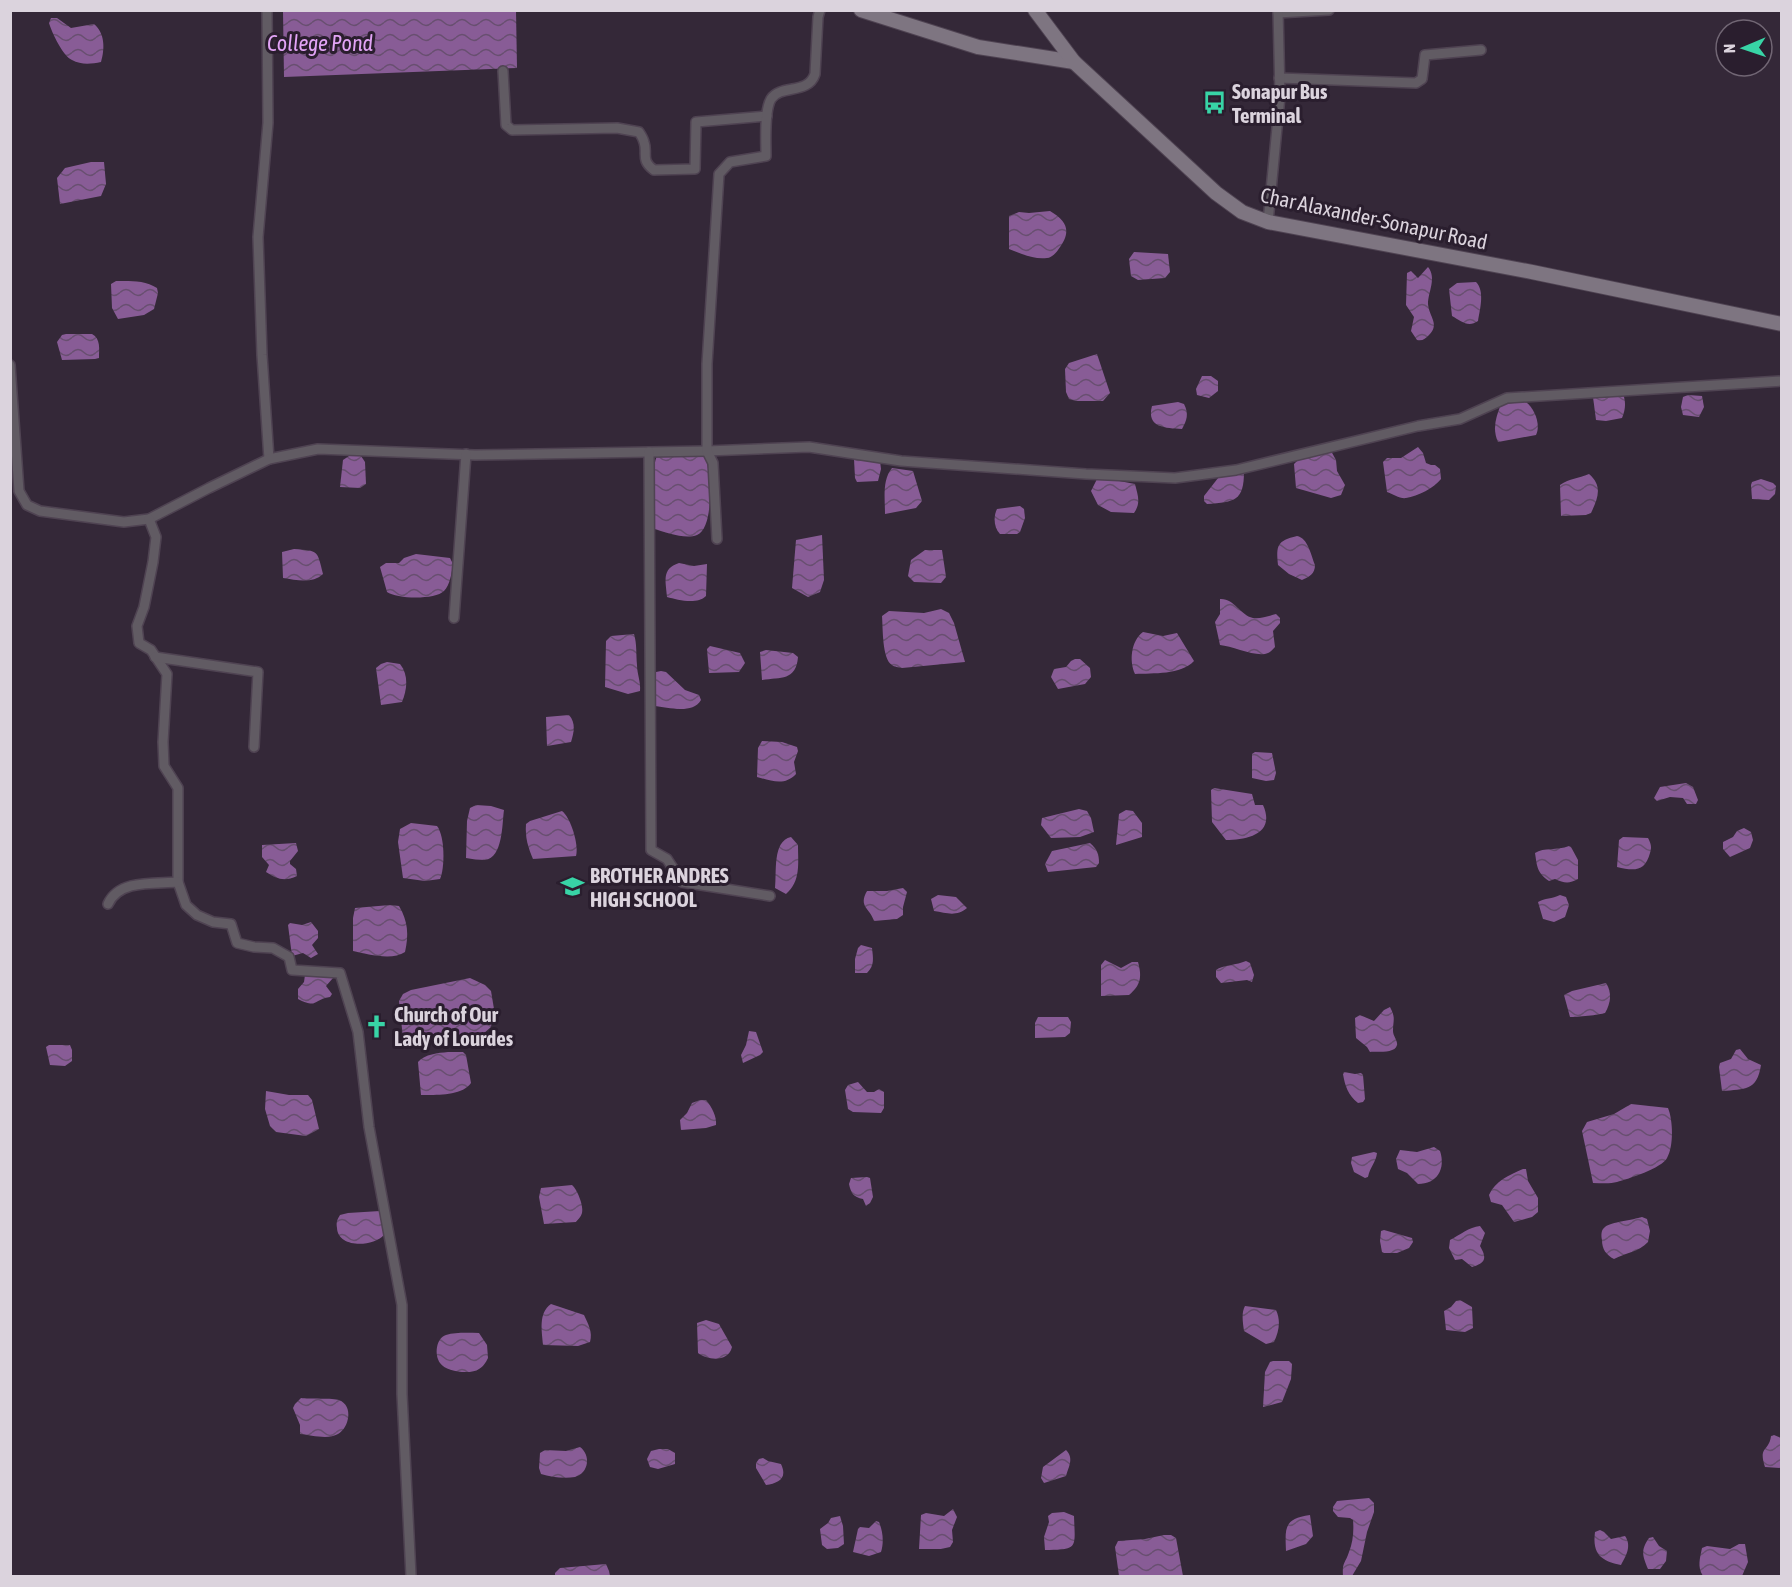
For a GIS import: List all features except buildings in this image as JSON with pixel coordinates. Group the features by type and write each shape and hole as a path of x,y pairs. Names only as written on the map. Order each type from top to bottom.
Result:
{"main road":[{"path":"861,10 978,47 1074,62"},
{"name":"Char Alaxander-Sonapur Road","path":"1035,10 1074,62 1216,193 1242,212 1268,222 1542,274 1782,324"}],"street":[{"path":"267,10 268,123 258,237 262,355 269,459"},
{"path":"717,539 713,463 707,451 706,364 719,174 730,162 765,156 770,100 776,94 808,85 813,81 820,10"},
{"path":"1268,222 1280,96 1278,12 1329,10"},
{"path":"1279,78 1416,83 1422,79 1425,55 1481,50"},
{"path":"502,70 506,125 512,130 617,128 639,132 645,144 644,153 648,166 654,170 695,169 696,122 767,116"},
{"path":"10,365 19,491 27,506 40,511 124,522 149,519 269,459 318,449 466,454 707,451 809,447 901,461 1175,478 1236,470 1418,426 1460,419 1507,398 1782,381"},
{"path":"649,452 651,850 667,859 681,882 770,896"},
{"path":"454,618 466,454"},
{"path":"149,519 156,537 155,546 144,607 137,626 139,643 151,650 167,674 164,766 178,788 178,882 186,905 197,915 213,922 231,924 237,943 273,948 289,957 292,970 340,973 358,1032 369,1127 402,1305 402,1394 411,1576"},
{"path":"155,657 258,672 254,747"},
{"path":"108,904 111,896 124,887 178,882"}],"water":[{"name":"College Pond","path":"283,11 516,11 517,68 284,77"},
{"path":"51,18 57,18 71,28 94,24 103,42 101,62 82,63 69,58 53,32 49,23"},
{"path":"91,162 104,162 106,184 101,196 60,204 57,178 65,168"},
{"path":"1050,211 1061,219 1066,228 1065,238 1054,254 1048,258 1037,258 1009,249 1009,216 1019,212"},
{"path":"1134,252 1168,254 1170,272 1165,278 1138,280 1131,276 1129,259"},
{"path":"1428,267 1432,280 1428,304 1434,327 1425,339 1417,340 1411,331 1414,317 1406,305 1407,273 1411,271 1418,278"},
{"path":"116,281 142,282 157,288 154,309 144,315 118,319 112,308 111,284"},
{"path":"1476,282 1480,290 1481,306 1478,321 1468,324 1452,316 1449,289 1457,283"},
{"path":"62,335 95,336 99,344 99,358 62,360 57,342"},
{"path":"1097,354 1110,393 1103,401 1069,399 1066,392 1065,369 1069,363"},
{"path":"1202,376 1211,376 1218,381 1218,391 1209,398 1197,395 1196,389"},
{"path":"1622,391 1625,404 1622,418 1596,420 1593,397"},
{"path":"1702,396 1704,407 1699,417 1683,415 1681,407 1683,397"},
{"path":"1178,402 1184,404 1187,414 1182,429 1164,427 1155,423 1152,419 1152,406"},
{"path":"1526,402 1536,417 1538,427 1536,435 1498,442 1495,428 1501,404"},
{"path":"1418,447 1426,463 1440,469 1441,479 1430,488 1411,497 1401,498 1387,492 1383,462 1387,458 1401,458"},
{"path":"1331,451 1336,460 1337,471 1345,485 1341,495 1331,498 1296,488 1294,464 1301,457"},
{"path":"658,454 706,457 710,487 709,511 703,530 697,535 681,536 654,529 653,479"},
{"path":"349,456 361,456 365,462 366,484 360,488 340,487 343,460"},
{"path":"854,459 880,461 878,481 857,482"},
{"path":"892,468 913,471 922,501 916,508 885,514 885,484"},
{"path":"1244,471 1242,489 1236,498 1231,501 1207,504 1204,501 1204,496 1222,473"},
{"path":"1589,474 1598,488 1596,502 1591,513 1561,516 1560,485"},
{"path":"1098,477 1135,484 1138,503 1134,513 1111,512 1098,505 1091,491"},
{"path":"1761,479 1776,486 1775,494 1769,500 1752,499 1752,482"},
{"path":"1020,506 1024,509 1025,518 1020,532 1000,534 995,522 997,509"},
{"path":"822,535 824,580 820,592 808,597 792,588 796,540"},
{"path":"1297,536 1306,543 1315,565 1313,573 1302,580 1289,574 1278,565 1279,545"},
{"path":"294,549 316,553 323,574 309,580 283,578 282,552"},
{"path":"925,550 942,550 946,577 941,583 914,582 908,576 911,560"},
{"path":"416,554 450,558 453,564 444,591 433,596 416,598 387,592 380,567 386,563 399,563 404,558"},
{"path":"679,563 694,566 707,564 706,596 702,599 693,601 667,597 667,572"},
{"path":"1220,599 1229,601 1244,614 1253,618 1276,614 1280,618 1280,623 1273,631 1275,647 1268,653 1258,654 1220,645 1215,622 1220,614"},
{"path":"941,609 949,613 954,623 965,662 902,668 892,665 886,656 882,616 889,611 924,613"},
{"path":"1143,632 1163,636 1177,633 1194,661 1174,671 1135,674 1132,652"},
{"path":"634,634 640,691 628,694 605,687 606,641 611,636"},
{"path":"710,646 740,653 745,663 739,672 709,673 707,649"},
{"path":"766,650 793,653 798,657 797,665 791,674 781,678 762,680 760,652"},
{"path":"1075,659 1080,659 1090,668 1091,677 1085,684 1058,689 1051,677 1054,669 1066,667"},
{"path":"387,662 400,664 403,668 406,688 402,702 381,705 376,668"},
{"path":"656,672 666,672 685,690 699,695 701,700 697,705 686,709 654,706 653,676"},
{"path":"569,715 574,728 571,742 547,746 546,717"},
{"path":"762,741 782,742 797,747 794,762 796,774 792,778 773,781 757,777 758,748"},
{"path":"1255,752 1272,753 1276,773 1274,780 1252,778 1252,754"},
{"path":"1686,783 1693,787 1698,800 1696,804 1687,804 1683,798 1670,797 1657,801 1654,798 1660,787"},
{"path":"1214,788 1252,794 1255,805 1263,805 1266,823 1263,829 1250,837 1226,840 1212,822 1211,790"},
{"path":"476,805 504,810 498,847 491,858 485,860 466,858 467,821 470,808"},
{"path":"1079,809 1087,811 1094,832 1080,837 1051,838 1041,825 1042,818"},
{"path":"1126,810 1133,811 1142,823 1142,837 1116,845 1119,814"},
{"path":"562,811 574,832 576,856 533,859 527,842 526,824"},
{"path":"411,823 437,826 440,831 443,867 440,879 425,881 403,878 398,842 400,829"},
{"path":"1744,828 1751,832 1753,840 1750,848 1730,857 1723,849 1723,842"},
{"path":"791,837 798,845 798,872 794,884 786,894 775,888 777,858 781,845"},
{"path":"1623,837 1648,838 1651,851 1642,867 1629,869 1617,867 1619,840"},
{"path":"296,843 298,851 290,864 296,869 297,876 281,879 266,872 269,865 262,857 262,845"},
{"path":"1090,843 1098,854 1099,863 1096,867 1048,872 1045,864 1052,851"},
{"path":"1569,846 1578,860 1578,879 1569,882 1555,879 1549,881 1540,872 1535,853"},
{"path":"903,888 907,892 903,915 897,919 874,921 864,904 867,891"},
{"path":"938,895 956,897 967,908 955,913 934,911 931,899"},
{"path":"1560,895 1566,897 1569,905 1565,917 1554,922 1543,919 1538,902"},
{"path":"399,906 406,923 405,952 400,955 387,956 353,951 355,908"},
{"path":"311,922 318,931 318,938 312,945 318,954 311,958 303,953 292,956 288,925 290,923 302,925"},
{"path":"861,945 872,948 872,964 867,973 855,973 855,959"},
{"path":"1105,960 1121,968 1132,962 1138,962 1140,980 1129,995 1101,996 1101,965"},
{"path":"1246,961 1250,963 1254,975 1252,982 1247,980 1221,983 1216,977 1216,970 1219,968"},
{"path":"331,971 333,978 326,986 332,994 330,997 312,1004 298,999 298,989 304,982 305,975"},
{"path":"470,978 485,985 491,991 494,1009 491,1027 483,1034 412,1043 403,1038 399,1001 403,994 411,990"},
{"path":"1606,983 1610,998 1605,1013 1570,1017 1564,995"},
{"path":"1390,1007 1394,1017 1393,1033 1397,1042 1396,1048 1389,1051 1370,1052 1356,1038 1355,1018 1360,1015 1374,1021"},
{"path":"1038,1017 1068,1017 1071,1022 1070,1033 1065,1037 1035,1038 1035,1023"},
{"path":"749,1031 756,1032 763,1052 743,1063 741,1055"},
{"path":"70,1045 72,1061 65,1066 50,1065 46,1047"},
{"path":"1740,1049 1748,1059 1761,1065 1759,1074 1749,1087 1722,1091 1720,1063 1731,1059 1736,1050"},
{"path":"463,1052 466,1055 471,1083 455,1093 421,1095 418,1062 436,1053"},
{"path":"1344,1072 1363,1075 1365,1099 1363,1102 1358,1103 1349,1093"},
{"path":"858,1082 867,1092 879,1089 884,1092 884,1108 881,1113 853,1112 848,1109 845,1090 848,1085"},
{"path":"266,1091 289,1095 308,1095 312,1100 319,1129 306,1136 276,1132 270,1126 265,1109"},
{"path":"706,1100 710,1106 715,1115 716,1125 681,1130 680,1120 692,1103"},
{"path":"1631,1104 1668,1108 1672,1133 1667,1158 1652,1169 1629,1178 1611,1183 1593,1183 1582,1131 1587,1122 1614,1114"},
{"path":"1434,1147 1440,1151 1442,1158 1441,1169 1435,1178 1418,1184 1407,1173 1398,1169 1396,1159 1400,1150 1417,1152"},
{"path":"1377,1153 1368,1177 1365,1178 1354,1172 1352,1157"},
{"path":"1526,1169 1528,1181 1538,1198 1538,1212 1532,1217 1514,1222 1502,1205 1491,1202 1489,1195 1499,1182"},
{"path":"851,1178 870,1178 873,1197 866,1206 863,1199 853,1194 849,1184"},
{"path":"572,1185 581,1202 580,1217 576,1222 544,1224 539,1197 541,1188"},
{"path":"380,1211 387,1222 386,1231 380,1238 359,1244 348,1242 340,1237 337,1220 340,1215"},
{"path":"1642,1217 1647,1219 1650,1231 1648,1242 1614,1259 1609,1256 1602,1243 1604,1228"},
{"path":"1480,1226 1485,1233 1480,1246 1484,1254 1483,1262 1472,1267 1462,1259 1455,1260 1449,1248 1450,1240"},
{"path":"1381,1231 1412,1238 1413,1242 1409,1248 1397,1253 1384,1253 1380,1241"},
{"path":"1460,1300 1472,1307 1473,1328 1465,1332 1446,1330 1444,1311"},
{"path":"551,1304 584,1315 590,1331 590,1342 578,1346 543,1345 542,1317"},
{"path":"1245,1306 1276,1310 1279,1326 1274,1342 1266,1344 1244,1331"},
{"path":"706,1320 719,1324 732,1347 730,1352 722,1358 707,1357 698,1353 697,1323"},
{"path":"454,1333 479,1333 487,1345 488,1358 480,1368 470,1372 459,1372 448,1369 440,1363 437,1347 443,1337"},
{"path":"1289,1361 1292,1364 1291,1379 1282,1402 1263,1407 1265,1372 1270,1362"},
{"path":"301,1398 336,1399 344,1403 348,1412 345,1427 338,1434 329,1437 300,1434 300,1425 293,1408"},
{"path":"1771,1436 1781,1438 1781,1468 1765,1467 1763,1460 1763,1452"},
{"path":"580,1447 586,1454 587,1464 580,1475 562,1478 541,1474 540,1453 545,1450 566,1451"},
{"path":"668,1449 675,1453 675,1464 658,1469 650,1467 647,1459 651,1451"},
{"path":"1066,1450 1070,1459 1066,1476 1044,1483 1041,1478 1043,1467"},
{"path":"763,1458 781,1464 783,1473 781,1479 766,1485 756,1468 756,1463"},
{"path":"1369,1498 1374,1503 1374,1512 1361,1561 1352,1576 1343,1576 1343,1565 1352,1540 1353,1520 1338,1517 1333,1507 1337,1501"},
{"path":"953,1509 957,1517 952,1530 953,1542 950,1547 919,1549 921,1515 926,1513 944,1516"},
{"path":"1064,1512 1074,1516 1073,1545 1064,1549 1045,1550 1044,1537 1049,1522 1048,1516 1052,1513"},
{"path":"1310,1515 1313,1536 1306,1544 1286,1551 1288,1526 1295,1519"},
{"path":"840,1516 844,1544 838,1548 827,1549 822,1545 820,1529 831,1518"},
{"path":"876,1521 879,1522 882,1533 881,1552 869,1556 853,1552 858,1529 860,1527 869,1528"},
{"path":"1600,1530 1611,1539 1625,1536 1628,1547 1621,1565 1604,1559 1597,1551 1594,1540 1595,1532"},
{"path":"1164,1535 1176,1538 1183,1576 1119,1576 1115,1547 1118,1541"},
{"path":"1653,1537 1659,1546 1667,1551 1666,1561 1660,1569 1648,1569 1644,1557 1643,1550 1646,1543 1649,1538"},
{"path":"1739,1544 1745,1544 1748,1562 1742,1576 1703,1576 1700,1566 1702,1548 1707,1546 1730,1549"},
{"path":"606,1564 610,1576 555,1576 560,1568"}],"place":[{"name":"Sonapur Bus Terminal","path":"1214,103"},
{"name":"BROTHER ANDRES HIGH SCHOOL","path":"572,887"},
{"name":"Church of Our Lady of Lourdes","path":"376,1026"}]}
